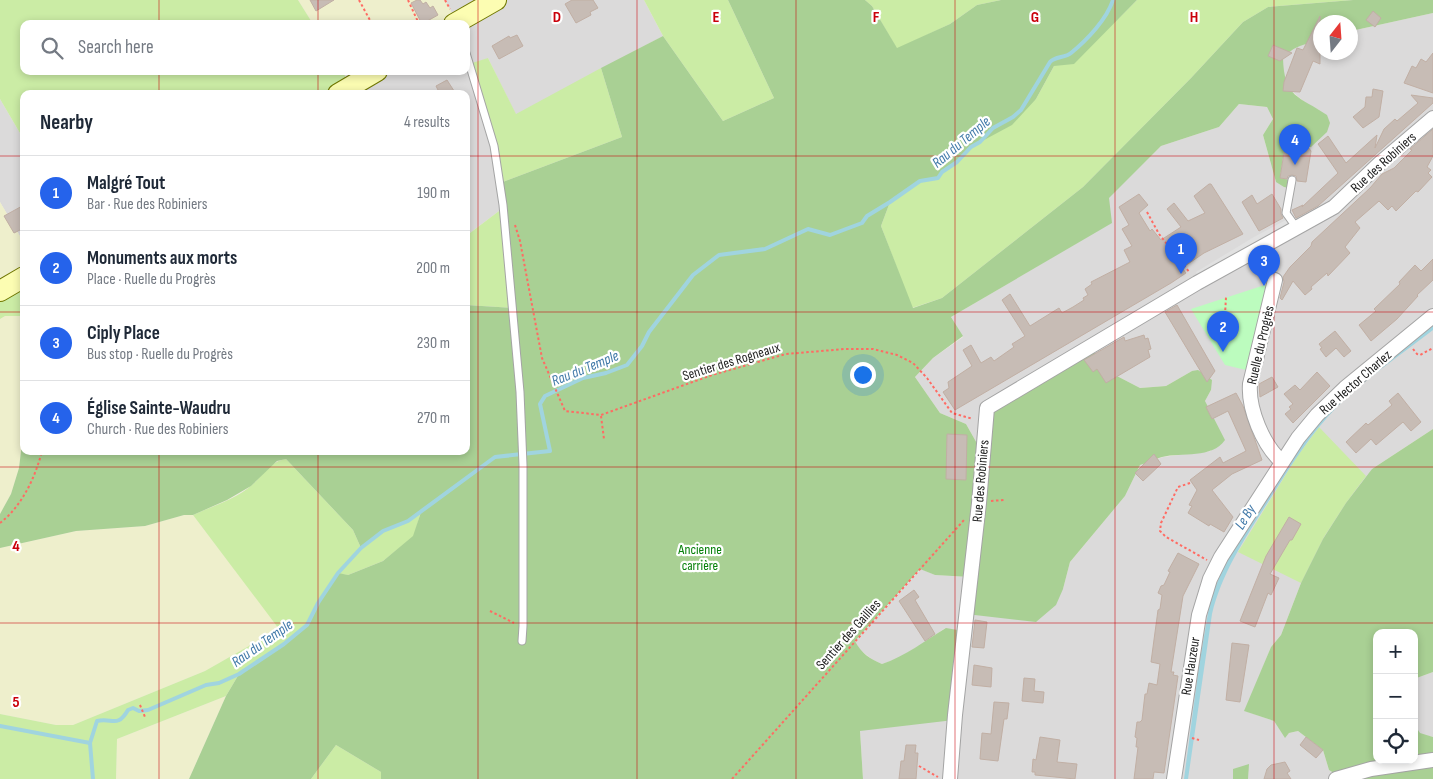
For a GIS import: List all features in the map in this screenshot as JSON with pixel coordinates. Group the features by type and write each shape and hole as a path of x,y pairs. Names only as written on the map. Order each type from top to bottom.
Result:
{"main road":[{"path":"461,20 496,0"},
{"path":"345,90 370,75"},
{"path":"0,291 20,279"}],"street":[{"name":"Rue des Robiniers","path":"950,779 963,631 979,503 987,408 1181,292 1334,207 1380,163 1433,118"},
{"name":"Ruelle du Progrès","path":"1276,280 1250,384 1250,395 1251,404 1268,446 1282,462"},
{"name":"Rue Hector Charlez","path":"1219,561 1298,438 1328,403 1433,316"},
{"name":"Rue Hauzeur","path":"1174,779 1198,615 1210,579 1219,561"},
{"path":"1336,779 1371,769 1433,760"}],"lane":[{"path":"470,66 494,146 503,205 517,353 522,466 522,641"},
{"path":"1292,180 1286,213 1296,227"}],"path":[{"path":"359,0 370,20"},
{"path":"408,0 417,20"},
{"name":"Sentier des Rogneaux","path":"503,205 514,222 520,241 542,358 566,411 601,415 712,375 786,354 845,349 873,349 897,355 913,363 928,378 952,413 962,417 986,421"},
{"path":"1147,212 1159,234 1197,283"},
{"path":"1223,350 1226,297"},
{"path":"1412,348 1420,355 1433,348"},
{"path":"601,415 604,439"},
{"path":"0,523 16,506 28,488 34,477 41,455"},
{"path":"1190,483 1178,487 1161,523 1160,531 1166,537 1219,561"},
{"name":"Sentier des Gaillies","path":"732,779 979,503"},
{"path":"490,610 509,622 523,626"},
{"path":"140,705 145,717"},
{"path":"918,766 936,776"}],"shaded area":[{"path":"445,0 644,0 663,36 516,115 488,58 494,146 503,210 470,233 470,90 345,90 370,75 470,75 470,20 455,20"},
{"path":"1433,13 1433,429 1372,469 1301,583 1281,635 1271,647 1245,711 1274,721 1285,737 1289,733 1298,731 1323,750 1329,770 1340,777 1336,779 1248,779 1248,774 1233,769 1233,779 863,779 860,731 945,628 897,659 882,664 873,660 859,649 855,641 921,569 935,575 970,577 1063,589 1070,562 1125,496 1140,465 1163,457 1211,451 1205,401 1211,390 1192,371 1166,386 1140,388 1115,375 979,447 966,424 940,413 915,377 933,358 963,337 951,317 1111,223 1108,198 1161,146 1219,127 1239,104 1267,107 1273,119 1263,135 1276,182 1280,178 1285,143 1296,137 1301,138 1305,142 1319,110 1307,104 1288,88 1283,72 1283,58 1291,50 1313,42 1313,60 1358,60 1358,29"},
{"path":"0,99 20,133 20,236 0,202"},
{"path":"1286,220 1292,230 1200,281 1196,272"},
{"path":"1433,672 1433,737 1420,734 1418,731 1418,678"}],"green space":[{"path":"0,0 298,0 310,20 20,20 20,75 344,75 351,86 344,90 20,90 20,133 0,99"},
{"path":"298,0 445,0 456,20 310,20"},
{"path":"644,0 728,0 774,98 723,121 663,36"},
{"name":"Ancienne carrière","path":"728,0 865,0 872,6 897,48 950,24 977,5 1001,0 1137,0 1074,64 1054,66 1036,99 1012,125 971,147 957,162 942,172 938,178 920,181 890,202 881,226 913,308 942,298 1083,187 1191,78 1243,22 1268,7 1353,0 1433,0 1433,13 1358,29 1358,15 1313,15 1313,42 1296,48 1283,58 1284,71 1290,89 1301,99 1327,115 1330,123 1327,132 1311,147 1304,146 1305,142 1301,138 1296,137 1292,145 1285,144 1280,178 1290,180 1289,188 1276,182 1263,135 1273,119 1267,107 1239,104 1219,127 1161,146 1109,198 1112,223 951,317 963,336 933,358 915,377 940,413 966,424 979,447 987,408 1091,346 1100,361 1115,375 1140,388 1166,386 1192,371 1198,370 1212,380 1211,390 1205,401 1225,440 1212,450 1196,454 1162,457 1140,465 1125,496 1070,562 1063,589 1056,605 1036,622 966,614 970,577 935,575 920,569 855,641 866,655 882,664 907,653 946,628 963,631 954,720 860,731 863,779 381,779 381,772 336,745 311,779 189,779 226,696 239,674 284,644 307,625 318,603 338,573 348,575 383,561 413,536 421,512 408,521 383,531 361,548 353,530 286,459 277,461 251,486 227,500 193,515 184,515 145,526 76,531 0,548 0,514 11,494 19,468 21,455 470,455 470,305 512,308 500,183 622,137 601,68 663,36 723,121 774,98"},
{"path":"865,0 1001,0 977,5 950,24 897,49 872,6"},
{"path":"1137,0 1353,0 1268,7 1243,22 1191,78 1083,187 942,298 912,308 881,226 890,202 920,181 938,178 942,172 971,147 1036,99 1054,66 1119,18"},
{"path":"488,58 516,114 601,68 622,137 500,183 470,64"},
{"path":"0,202 20,236 20,267 0,278"},
{"path":"503,210 512,308 470,305 470,233"},
{"path":"20,279 20,316 5,316 0,319 0,291"},
{"path":"1271,283 1246,370 1225,365 1191,309"},
{"path":"5,316 20,316 21,455 19,468 11,494 0,514 0,319"},
{"path":"1319,427 1366,476 1324,537 1301,583 1238,552 1296,458"},
{"path":"1433,429 1433,672 1418,678 1418,629 1373,629 1373,764 1418,764 1418,730 1420,733 1433,737 1433,779 1336,779 1340,777 1329,770 1323,750 1298,731 1289,733 1285,738 1274,721 1244,711 1271,647 1281,635 1301,583 1323,539 1346,503 1372,469"},
{"path":"286,459 353,530 361,548 383,531 408,521 421,511 414,536 383,561 348,575 338,574 318,603 307,625 284,644 239,674 226,696 117,739 116,779 0,779 0,714 56,725 73,725 205,671 279,629 193,515 240,494 272,465"},
{"path":"184,515 193,515 280,629 205,671 73,725 56,725 0,714 0,548 76,531 145,526"},
{"path":"226,696 189,779 116,779 117,739"},
{"path":"336,745 381,772 381,779 311,779"},
{"path":"1249,764 1248,779 1233,779 1233,769"}],"water":[{"path":"1433,323 1433,330 1360,386 1328,417 1293,462 1236,554 1216,598 1212,614 1188,779 1184,779 1199,666 1211,597 1224,566 1292,456 1323,414"}],"building":[{"path":"310,0 334,0 316,11"},
{"path":"417,0 420,0 423,4 426,2 430,8 433,6 438,15 429,20 420,20 411,3"},
{"path":"572,0 593,0 598,8 590,12 591,15 576,23 565,4"},
{"path":"1373,11 1381,18 1375,27 1366,20"},
{"path":"1313,30 1313,60 1320,60 1320,64 1313,61 1300,92 1283,91 1284,82 1297,48 1303,50"},
{"path":"517,35 523,46 499,59 492,46 509,36 510,38"},
{"path":"1273,45 1292,53 1280,61 1268,56"},
{"path":"1433,53 1433,93 1404,83 1412,66 1416,68 1421,59 1426,62"},
{"path":"447,80 453,90 438,90 436,86"},
{"path":"1373,89 1383,91 1379,117 1363,128 1353,117 1365,107 1366,97 1372,97"},
{"path":"1411,95 1433,98 1433,103 1318,206 1296,218 1292,210 1303,205 1302,207 1338,173 1318,144 1328,136 1346,163 1377,135 1375,148 1384,129 1395,119 1397,121 1418,103"},
{"path":"1433,129 1433,156 1427,167 1431,170 1428,173 1432,177 1396,211 1392,206 1388,210 1379,201 1355,222 1360,228 1345,247 1350,253 1328,276 1327,273 1305,295 1293,281 1282,300 1280,298 1284,282 1283,277 1290,267 1311,246 1312,242 1370,188 1382,174 1394,168 1412,150 1410,149"},
{"path":"1297,137 1301,138 1311,151 1306,182 1297,181 1296,176 1292,175 1288,176 1287,179 1280,178 1285,146"},
{"path":"1211,184 1243,234 1204,253 1182,268 1186,273 1171,283 955,410 943,392 949,388 948,382 972,366 963,350 971,345 981,363 991,357 994,361 1014,347 1012,344 1025,336 1002,300 1010,294 1030,326 1059,308 1062,313 1073,307 1088,295 1085,289 1092,284 1091,282 1130,262 1124,250 1132,246 1122,229 1129,225 1119,207 1139,194 1148,205 1139,213 1150,231 1152,229 1161,240 1181,227 1167,209 1174,203 1188,221 1205,213 1194,196"},
{"path":"1272,194 1281,209 1283,218 1259,231 1242,202 1252,195 1257,204"},
{"path":"20,207 20,230 14,233 4,216"},
{"path":"1433,259 1433,280 1417,295 1397,319 1371,341 1359,325 1376,311 1374,309 1400,284 1399,282 1415,265 1421,271"},
{"path":"1177,305 1215,371 1207,382 1165,312"},
{"path":"1335,331 1351,351 1344,357 1336,348 1326,357 1319,344"},
{"path":"1144,335 1145,339 1148,338 1151,349 1148,350 1150,357 1106,383 1097,369 1093,372 1084,360 1124,337 1125,341"},
{"path":"1317,372 1330,386 1293,423 1285,414 1291,409 1289,407 1293,404 1284,394 1295,385 1300,390"},
{"path":"1272,377 1278,387 1260,397 1259,384"},
{"path":"1236,393 1243,406 1262,460 1232,474 1212,490 1233,517 1224,532 1210,524 1209,526 1188,513 1192,506 1189,505 1197,490 1190,480 1220,457 1223,463 1246,451 1228,411 1212,419 1206,407"},
{"path":"1398,393 1421,422 1411,431 1403,422 1376,445 1371,439 1356,453 1346,442 1366,423 1368,425 1392,405 1389,401"},
{"path":"947,434 967,435 966,480 946,479"},
{"path":"1154,454 1161,464 1143,481 1135,473"},
{"path":"1289,517 1301,524 1270,574 1279,578 1271,595 1268,593 1255,627 1240,621 1266,556"},
{"path":"1178,553 1199,564 1183,596 1171,672 1174,672 1173,675 1178,676 1164,773 1154,772 1153,779 1134,779 1138,747 1136,747 1137,738 1135,737 1137,722 1142,720 1145,694 1147,694 1149,683 1157,685 1160,664 1151,662 1158,610 1160,609 1162,595 1158,593 1161,586 1164,585 1170,572 1168,571"},
{"path":"914,590 919,597 915,600 935,634 925,641 899,601"},
{"path":"975,620 987,622 984,648 972,647"},
{"path":"1232,643 1249,645 1240,702 1226,700"},
{"path":"974,665 992,668 991,687 972,685"},
{"path":"1024,678 1035,679 1034,691 1044,692 1043,703 1022,701"},
{"path":"994,702 1009,703 1007,719 1004,719 998,761 980,759 982,733 991,734"},
{"path":"1040,737 1060,740 1057,762 1077,764 1075,779 1035,775 1035,772 1032,772 1033,759 1036,760"},
{"path":"1306,737 1323,750 1316,758 1300,745"},
{"path":"906,745 916,745 915,753 918,753 916,779 899,779 901,761 904,761"},
{"path":"1285,762 1290,771 1287,773 1291,779 1264,779 1267,769 1271,765"}],"waterway":[{"name":"Rau du Temple","path":"0,726 90,743 97,721 117,721 128,710 133,708 139,711 148,710 206,685 219,683 239,674 284,644 307,625 318,603 338,573 361,548 383,531 408,521 495,457 550,451 540,404 545,396 583,378 606,373 627,365 642,346 649,332 693,275 719,255 765,249 808,229 830,235 862,223 867,216 920,181 938,178 942,172 957,162 993,128 1013,117 1021,110 1050,62 1069,55 1083,42 1096,29 1113,0"},
{"path":"90,743 93,779"}],"place":[{"name":"Église Sainte-Waudru","path":"1295,165"},
{"name":"Malgré Tout","path":"1181,274"},
{"name":"Ciply Place","path":"1264,286"},
{"name":"Monuments aux morts","path":"1223,352"}],"water label":[{"name":"Le By","path":"1245,517"}]}
